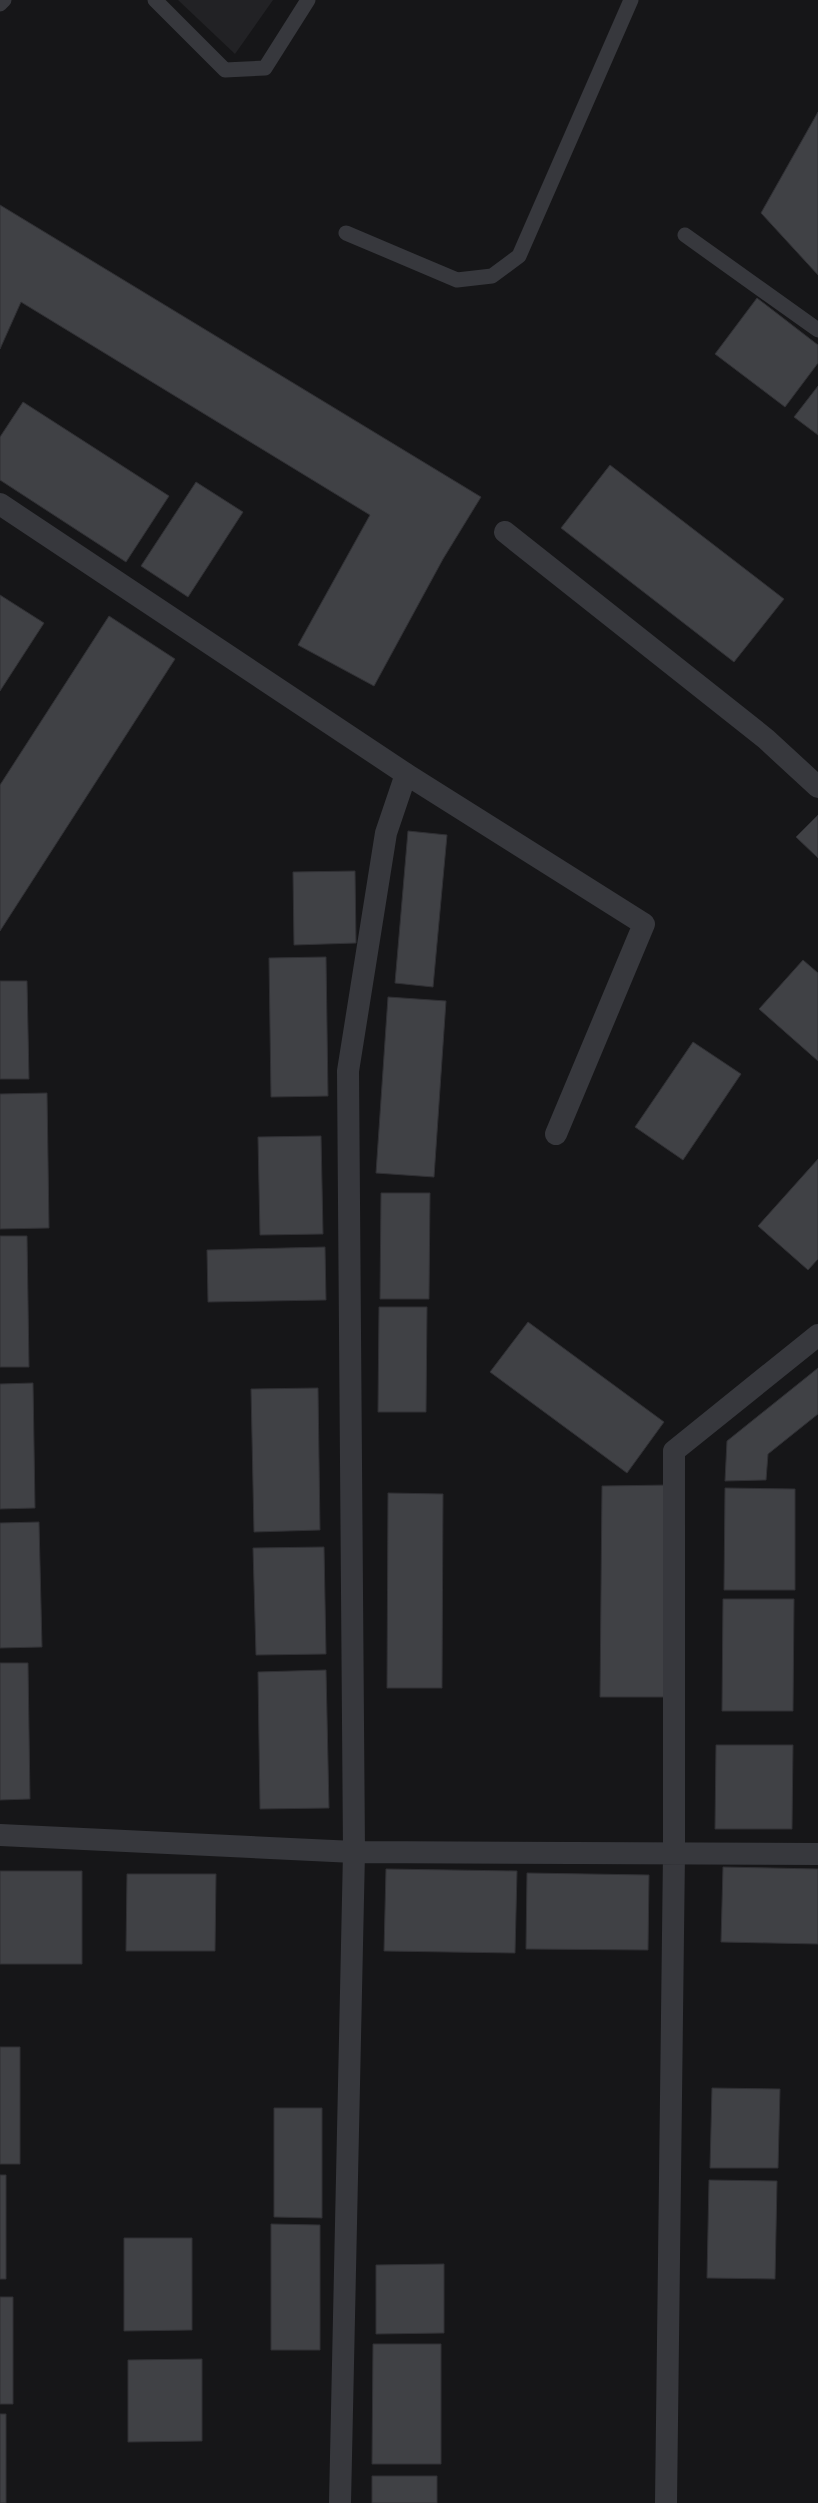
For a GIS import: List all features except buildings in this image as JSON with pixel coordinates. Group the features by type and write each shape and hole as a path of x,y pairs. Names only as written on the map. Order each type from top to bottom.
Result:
{"street":[{"path":"0,504 406,774 644,924 556,1134"},
{"path":"505,532 766,739 818,787"},
{"path":"340,2503 354,1852 348,1071 386,833 406,774"},
{"path":"666,2503 674,1853 674,1451 818,1335"},
{"path":"0,1835 354,1852 818,1854"}],"lane":[{"path":"0,4 4,0"},
{"path":"155,0 225,70 265,68 308,0"},
{"path":"346,233 457,280 492,276 519,256 631,0"},
{"path":"685,235 818,330"}],"shaded area":[{"path":"178,0 273,0 235,54"}]}
